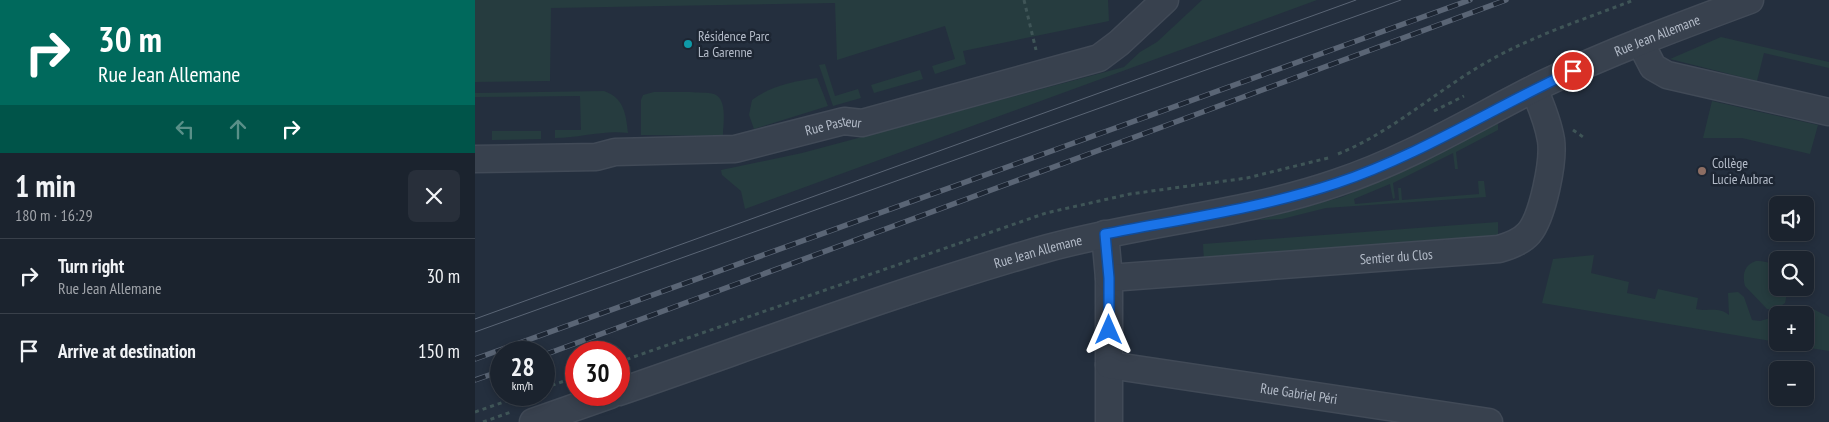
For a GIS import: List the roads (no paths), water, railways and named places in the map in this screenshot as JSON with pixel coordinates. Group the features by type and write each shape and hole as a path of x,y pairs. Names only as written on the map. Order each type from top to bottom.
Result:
{"street":[{"name":"Rue Pasteur","path":"475,160 597,157 623,152 735,149 844,121 862,123 1099,58 1119,43 1165,0"},
{"name":"Rue Jean Allemane","path":"630,388 905,293 1047,249 1105,234 1252,206 1337,183 1380,166 1534,89 1640,42 1750,0"},
{"path":"1640,42 1653,67 1667,75 1829,112"},
{"name":"Sentier du Clos","path":"1109,278 1499,249 1513,245 1524,238 1533,227 1545,191 1551,157 1548,127 1534,89"},
{"path":"1105,234 1109,278 1109,422"},
{"name":"Rue Gabriel Péri","path":"1109,365 1489,422"},
{"path":"533,422 579,406"}],"tram line":[{"path":"475,319 1356,0"},
{"path":"475,332 1401,0"}],"railway":[{"path":"475,359 1470,0"},
{"path":"555,351 1506,0"},
{"path":"475,380 490,375"}],"place":[{"name":"Résidence Parc La Garenne","path":"688,44"},
{"name":"Collège Lucie Aubrac","path":"1702,171"}]}
